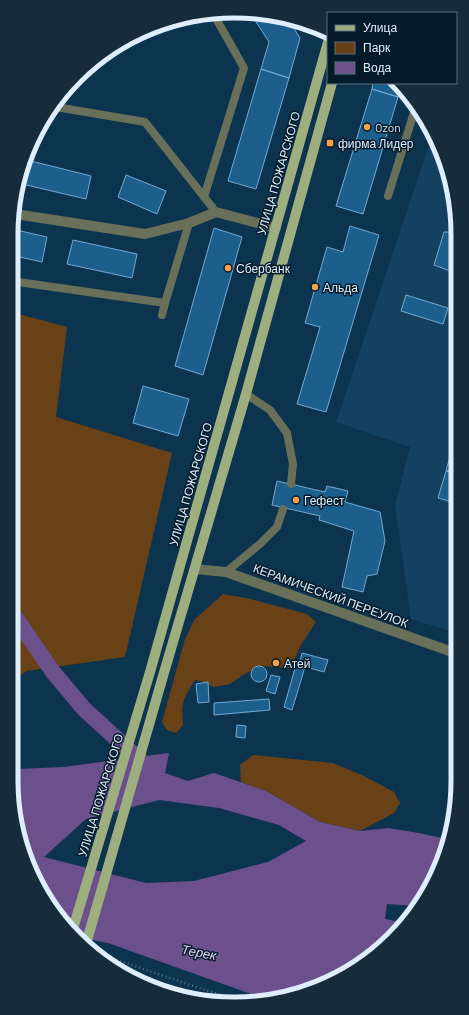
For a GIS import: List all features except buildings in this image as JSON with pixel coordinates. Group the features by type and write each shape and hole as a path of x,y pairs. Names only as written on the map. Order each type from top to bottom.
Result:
{"main road":[{"name":"УЛИЦА ПОЖАРСКОГО","path":"74,925 150,672 327,46"},
{"path":"87,939 246,394 332,84"}],"street":[{"path":"19,215 145,234 189,223 216,212 276,228"},
{"name":"КЕРАМИЧЕСКИЙ ПЕРЕУЛОК","path":"195,569 226,572 451,652"}],"lane":[{"path":"204,196 244,68 216,19"},
{"path":"60,107 145,122 216,212"},
{"path":"388,196 414,113"},
{"path":"162,315 189,223"},
{"path":"18,282 165,303"},
{"path":"246,394 270,410 287,433 293,464 291,484"},
{"path":"226,572 260,544 277,527 284,509"}],"path":[{"path":"110,958 226,997"}],"shaded area":[{"path":"430,142 444,178 451,220 451,631 411,619 395,505 410,447 336,422"}],"green space":[{"path":"18,314 67,327 56,417 172,453 125,657 26,671 18,677"},
{"path":"223,594 246,598 307,614 316,622 301,645 290,668 260,666 230,684 214,687 204,682 195,680 184,701 182,711 183,725 176,733 167,730 162,722 185,639 195,619"},
{"path":"253,755 333,763 364,776 394,792 400,803 394,813 360,831 320,822 266,791 241,782 240,765"}],"water":[{"name":"Терек","path":"169,753 165,773 188,781 214,773 266,791 320,822 360,831 388,828 444,838 429,876 411,906 387,904 385,919 398,922 388,934 355,961 330,975 291,990 257,996 108,943 87,939 81,934 54,901 40,876 29,850 22,823 18,795 18,769 63,767","holes":["159,800 219,808 279,825 306,841 268,862 194,881 146,883 44,857 86,819"]}],"waterway":[{"path":"18,621 53,672 84,709 151,770"}],"place":[{"name":"Ozon","path":"367,127"},
{"name":"фирма Лидер","path":"330,143"},
{"name":"Сбербанк","path":"228,268"},
{"name":"Альда","path":"315,287"},
{"name":"Гефест","path":"296,500"},
{"name":"Атей","path":"276,663"}]}
